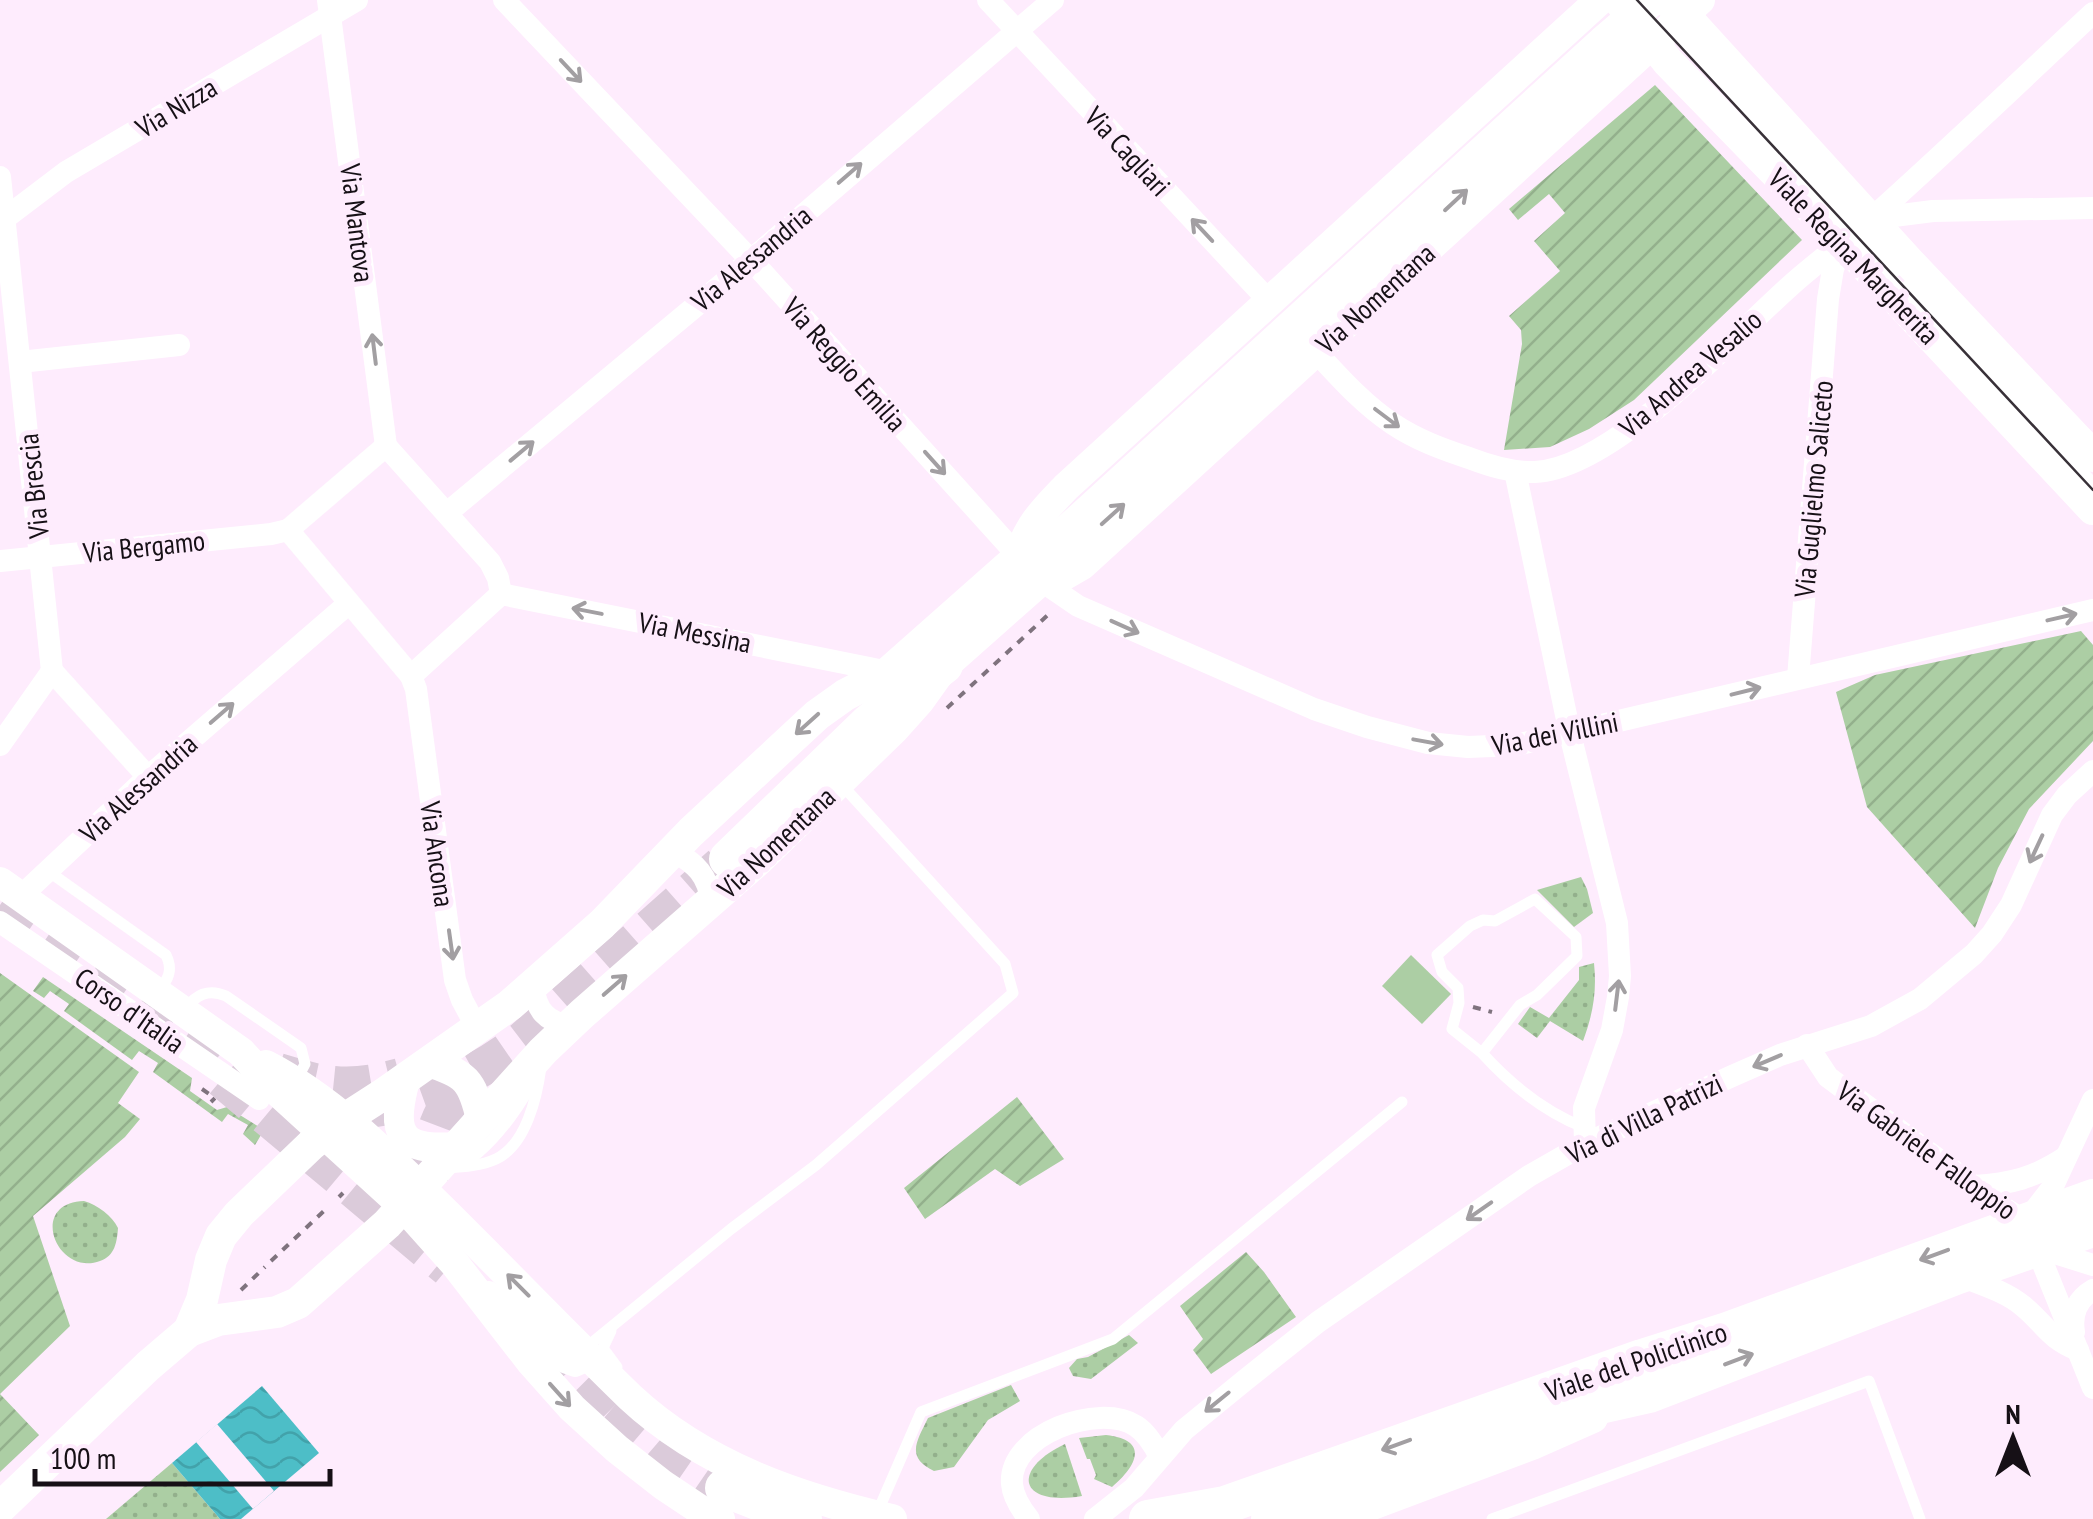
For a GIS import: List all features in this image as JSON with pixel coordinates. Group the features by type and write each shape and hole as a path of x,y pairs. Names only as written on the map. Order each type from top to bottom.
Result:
{"main road":[{"name":"Viale Regina Margherita","path":"1649,10 1857,231 2093,509"},
{"name":"Via Nomentana","path":"190,1330 221,1236 300,1156 335,1126 521,996 602,924 817,715 889,672 1036,555 1649,10"},
{"name":"Viale Regina Margherita","path":"1857,231 2093,456"},
{"name":"Via Nomentana","path":"190,1330 218,1320 287,1309 306,1297 368,1241 543,1051 712,902 909,712 1036,555"},
{"path":"889,672 721,851 870,722 944,665"},
{"path":"2031,1234 2093,1198"},
{"path":"2031,1234 2093,1228"},
{"name":"Viale del Policlinico","path":"1648,1394 1958,1275 2031,1234"},
{"name":"Viale del Policlinico","path":"1167,1517 1225,1505 1253,1512 1642,1358 2031,1234"},
{"path":"15,1508 148,1366 190,1330"},
{"path":"1253,1512 1550,1416 1648,1394"},
{"path":"722,1497 803,1519"}],"street":[{"name":"Via Nizza","path":"2,220 66,172 329,8 357,0"},
{"name":"Via Reggio Emilia","path":"504,0 1036,555"},
{"name":"Via Cagliari","path":"988,0 1269,301"},
{"name":"Via Alessandria","path":"447,513 1053,0"},
{"name":"Via Mantova","path":"329,8 386,446"},
{"name":"Via Nomentana","path":"1649,10 1316,352 1082,566 1063,576 1036,555 1025,536 1040,513 1269,301 1649,10"},
{"name":"Via Andrea Vesalio","path":"1316,352 1365,401 1400,428 1446,451 1515,471 1536,472 1569,464 1612,441 1656,408 1914,180 2093,13"},
{"name":"Via Brescia","path":"0,177 52,671"},
{"path":"1914,180 1932,211"},
{"path":"1857,231 1932,211 2093,208"},
{"name":"Via Guglielmo Saliceto","path":"1798,678 1828,300 1833,270 1857,231"},
{"path":"20,362 178,345"},
{"path":"386,446 490,562 501,594 411,676 288,530 386,446"},
{"path":"1515,471 1570,734 1617,924 1615,1014 1586,1099 1584,1136"},
{"name":"Via Bergamo","path":"0,561 288,530"},
{"name":"Via dei Villini","path":"1036,555 1065,599 1088,611 1299,703 1366,727 1428,743 1468,747 1516,745 1570,734 2093,610"},
{"name":"Via Messina","path":"501,594 889,672"},
{"name":"Via Alessandria","path":"10,889 48,870 148,777 348,604"},
{"path":"0,745 52,671 148,777"},
{"name":"Via Ancona","path":"411,676 455,980 478,1028"},
{"name":"Via di Villa Patrizi","path":"1095,1519 1134,1488 1200,1416 1318,1322 1584,1136 1808,1046 1849,1034 1920,999 1992,934 2011,905 2058,806 2093,771"},
{"path":"673,851 700,868 712,902"},
{"name":"Corso d'Italia","path":"10,889 241,1052 278,1092 335,1126"},
{"name":"Corso d'Italia","path":"0,922 259,1100 287,1126 300,1156"},
{"path":"521,996 538,1005 544,1016 569,1026"},
{"name":"Via Gabriele Falloppio","path":"1808,1046 1828,1078 1974,1186 2031,1234 2093,1266"},
{"path":"241,1052 296,1081 335,1126 430,1178 450,1217 642,1408 693,1445 722,1497"},
{"name":"Corso d'Italia","path":"241,1052 259,1100"},
{"path":"481,1119 474,1090 466,1078 416,1071 399,1116 406,1138 422,1148 456,1264 531,1362 572,1408 651,1476 722,1497 806,1496 884,1517"},
{"path":"2093,1100 2031,1234 2093,1388"},
{"path":"1974,1186 2016,1182 2066,1157"},
{"path":"456,1264 564,1362 574,1366 587,1354"},
{"path":"1958,1275 2020,1303 2056,1340 2078,1350"},
{"path":"2078,1350 2073,1328 2075,1311 2082,1297 2093,1290"},
{"name":"Viale del Policlinico","path":"1335,1519 1532,1445 1648,1394"},
{"path":"1029,1519 1012,1489 1012,1474 1025,1450 1052,1431 1089,1418 1118,1419 1140,1428 1160,1457"}],"lane":[{"name":"Viale Regina Margherita","path":"1857,231 2093,483"},
{"path":"587,1354 612,1328 816,1165 1013,993 1005,964 839,782"},
{"name":"Corso d'Italia","path":"48,870 166,955 169,973 156,993"},
{"path":"1482,1054 1516,1009 1537,995 1577,956 1576,937 1535,900 1494,921 1483,920 1470,926 1437,955 1442,972 1458,988 1459,1003 1452,1029 1508,1080 1584,1136"},
{"name":"Corso d'Italia","path":"183,1012 195,997 205,993 226,996 302,1048 304,1064 296,1081"},
{"path":"430,1178 500,1157 513,1146 538,1093 543,1051"},
{"path":"430,1178 482,1150 522,1101 543,1051"},
{"path":"884,1517 920,1412 1113,1340 1402,1102"},
{"path":"612,1328 603,1348 631,1386 693,1445"},
{"path":"1492,1519 1869,1381 1920,1519"}],"path":[{"path":"1459,1003 1489,1013 1516,1009"},
{"path":"202,1089 215,1098 211,1102"},
{"path":"272,1261 325,1210"},
{"path":"238,1293 265,1268"}],"green space":[{"path":"1655,85 1802,240 1634,400 1589,429 1550,447 1504,450 1522,344 1521,330 1509,316 1560,271 1534,241 1565,213 1549,194 1518,220 1509,209"},
{"path":"2081,631 2093,645 2093,741 2029,809 1998,868 1975,928 1867,807 1836,692 1875,675"},
{"path":"1581,877 1593,913 1574,927 1537,890"},
{"path":"1411,955 1451,994 1422,1024 1382,986"},
{"path":"1594,963 1593,1003 1583,1041 1550,1021 1537,1038 1518,1024 1530,1007 1549,1018 1579,980 1579,967"},
{"path":"0,973 139,1072 118,1103 140,1119 125,1137 33,1216 70,1326 0,1394"},
{"path":"43,977 192,1078 190,1091 217,1110 227,1107 264,1130 255,1145 243,1134 248,1125 228,1114 222,1122 153,1072 158,1063 139,1051 132,1060 64,1011 69,1004 50,991 44,998 33,991"},
{"path":"1017,1097 1064,1159 1020,1186 995,1169 925,1219 904,1188"},
{"path":"84,1201 104,1212 118,1228 112,1252 100,1261 85,1263 71,1259 54,1238 56,1213 67,1205"},
{"path":"1246,1252 1296,1317 1211,1374 1193,1350 1203,1339 1180,1306"},
{"path":"1129,1335 1138,1343 1091,1379 1073,1376 1069,1368 1077,1359"},
{"path":"1011,1385 1020,1401 988,1420 954,1467 934,1471 919,1460 916,1448 928,1418"},
{"path":"0,1394 39,1435 0,1472"},
{"path":"1106,1435 1129,1442 1135,1455 1128,1471 1112,1487 1094,1479 1096,1475 1079,1438"},
{"path":"1065,1444 1082,1496 1061,1498 1034,1491 1029,1484 1036,1465"},
{"path":"172,1463 220,1519 106,1519"}],"water":[{"path":"262,1386 319,1453 241,1519 220,1519 172,1463"}],"pier":[{"path":"217,1424 274,1491 253,1509 196,1442"}],"tunnel":[{"path":"367,1109 429,1094 506,1052 728,859"},
{"path":"0,905 219,1055 249,1080"},
{"path":"278,1072 339,1085 400,1077"},
{"path":"429,1182 438,1124 469,1073"},
{"path":"222,1079 448,1268"},
{"path":"536,1350 628,1442"},
{"path":"615,1405 664,1447 724,1488"}],"tram line":[{"path":"1637,0 2093,490"}]}
